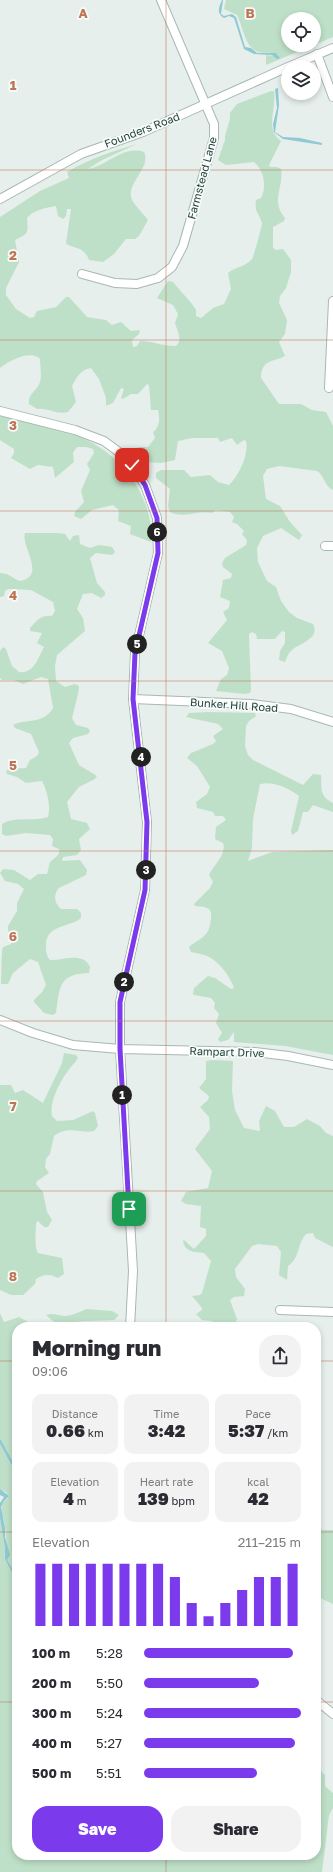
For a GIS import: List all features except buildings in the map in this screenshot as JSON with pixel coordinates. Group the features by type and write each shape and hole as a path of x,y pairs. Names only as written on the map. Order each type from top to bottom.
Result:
{"street":[{"name":"Farmstead Lane","path":"82,274 115,283 137,284 158,278 172,267 183,246 214,138 214,124 161,0"},
{"name":"Founders Road","path":"304,60 333,48"},
{"path":"317,54 333,97"},
{"name":"Founders Road","path":"0,199 81,154 143,132 281,70"},
{"path":"329,388 333,301"},
{"path":"0,411 75,430 104,441 127,458 145,485 157,518 158,553 135,653 133,699 147,822 145,883 120,1002 120,1049 133,1271 130,1322"},
{"name":"Bunker Hill Road","path":"133,699 251,704 291,709 333,722"},
{"name":"Rampart Drive","path":"0,1020 33,1033 73,1045 120,1049 255,1052 288,1056 333,1065"},
{"path":"280,1310 333,1312"},
{"path":"321,1704 333,1714"}],"green space":[{"path":"226,0 333,0 333,37 321,42 321,12 281,12 281,52 297,52 266,65 266,55 279,55 258,52 253,49 244,35 237,15 224,9"},
{"path":"274,91 272,118 273,130 281,141 269,165 270,167 277,167 281,169 278,205 285,218 284,221 273,227 273,247 275,250 283,249 291,260 291,272 286,288 280,296 279,303 287,320 285,334 279,342 285,356 266,364 263,367 261,378 279,404 301,404 312,410 326,412 333,426 333,490 328,486 320,473 317,471 279,466 267,469 263,476 266,499 280,506 290,522 302,535 299,540 281,528 263,536 257,548 258,562 267,581 276,587 281,601 289,612 297,618 313,624 315,629 312,637 288,654 285,662 279,660 280,651 285,643 285,632 282,631 275,639 257,639 256,634 252,632 249,634 251,690 250,693 245,694 216,691 221,679 227,675 229,668 222,651 208,643 227,620 223,612 229,608 230,601 220,597 223,580 231,578 232,574 223,567 222,563 225,558 246,545 247,540 242,534 244,531 237,524 232,522 234,517 230,512 216,510 212,513 207,512 180,515 170,512 168,506 170,489 156,478 156,473 161,470 184,470 191,477 210,475 218,482 229,485 236,476 245,458 247,446 246,441 244,440 237,445 232,438 220,442 218,438 192,438 178,441 175,460 161,463 146,462 146,456 136,449 138,447 148,447 155,438 153,432 157,428 159,419 158,410 151,410 149,385 147,384 138,394 131,394 123,399 121,398 124,389 121,388 113,403 106,406 106,398 99,379 91,368 82,372 72,386 76,402 68,412 60,413 45,409 37,409 29,404 31,395 40,382 40,359 31,355 20,357 8,362 0,368 0,217 40,191 69,178 67,172 75,167 101,156 137,144 102,160 88,169 129,151 144,152 145,164 132,188 131,194 132,200 148,220 139,236 135,239 126,239 114,254 103,262 89,260 84,252 66,243 71,209 67,209 66,216 63,219 58,216 56,206 36,211 27,218 27,232 15,240 19,262 6,288 6,295 16,309 30,318 34,317 37,311 56,307 66,297 69,297 87,317 106,320 112,325 121,322 131,331 140,330 139,334 132,340 133,347 137,346 140,341 176,346 179,341 175,323 178,314 173,305 157,298 168,281 173,282 192,304 196,310 196,316 201,318 213,308 224,304 231,289 228,273 247,263 253,257 262,223 256,210 256,200 261,198 263,194 264,179 260,169 254,162 226,165 218,160 225,140 230,113 237,104"},
{"path":"0,416 39,424 77,436 93,443 107,453 120,464 131,477 140,492 147,508 151,542 130,534 131,526 118,521 119,510 113,505 92,510 81,519 74,516 75,512 84,502 81,491 90,470 87,464 94,453 93,449 77,447 73,453 74,462 55,478 53,467 38,465 30,469 11,458 14,453 14,449 0,440"},
{"path":"25,533 65,534 70,541 73,536 79,535 80,544 90,548 99,545 112,547 115,552 112,555 96,553 90,558 97,583 105,592 105,595 101,598 92,593 83,594 77,609 83,618 85,631 57,655 55,666 56,681 65,687 75,684 79,686 72,718 76,725 88,728 90,731 88,734 73,738 69,743 79,765 97,776 95,779 79,787 67,802 71,819 87,823 90,829 79,839 81,850 77,855 63,857 62,861 80,860 87,870 86,875 59,888 55,896 57,904 61,909 77,909 81,913 81,918 50,933 47,938 46,945 46,953 50,960 72,958 82,959 87,962 90,967 89,973 71,976 66,979 60,989 56,1013 53,1015 44,1013 34,1002 46,985 38,962 30,959 13,973 8,984 1,984 3,947 11,944 14,934 8,931 8,926 17,911 17,903 24,889 18,884 5,881 0,873 3,869 14,870 30,880 38,874 47,874 50,862 59,853 59,849 52,846 53,839 50,835 26,833 6,836 2,834 2,824 13,820 48,817 49,813 48,798 42,781 26,783 17,777 7,774 6,772 8,769 26,768 30,760 37,756 39,752 31,734 15,728 13,725 40,719 49,713 53,708 48,679 41,677 23,684 14,680 2,680 0,678 0,651 3,647 6,649 12,666 19,672 24,672 32,668 44,647 37,643 42,633 30,631 30,628 42,617 52,616 55,611 53,602 31,590 8,589 5,591 4,596 0,597 0,573 7,574 19,581 27,578 31,574 31,560 24,538"},
{"path":"189,713 255,713 256,716 249,721 246,726 245,746 248,755 253,760 303,785 313,774 321,775 323,795 333,803 333,812 313,805 308,812 303,812 298,831 292,835 291,831 299,796 280,786 270,783 260,784 253,819 252,848 248,861 272,852 333,850 333,1055 285,1046 234,1042 234,1032 228,1040 220,1042 218,1039 222,1033 216,1023 219,1014 214,1008 215,1003 211,998 193,994 194,988 208,976 215,978 231,989 234,988 227,974 216,961 207,956 191,952 189,947 206,934 210,925 210,910 204,907 195,906 194,904 210,888 213,882 209,875 222,855 224,847 223,843 215,839 216,827 226,820 223,816 215,816 213,812 197,808 196,802 207,794 210,787 197,766 187,758 191,753 213,744 216,741 213,736 223,729 218,724 186,717"},
{"path":"64,1053 76,1055 78,1058 65,1075 59,1086 52,1105 52,1116 57,1121 73,1120 93,1111 95,1113 98,1126 94,1131 84,1132 69,1130 54,1136 50,1154 46,1159 45,1167 49,1173 37,1181 36,1184 43,1192 47,1212 52,1220 48,1227 44,1227 38,1221 36,1223 37,1250 38,1253 62,1258 64,1274 58,1278 50,1275 44,1275 36,1279 35,1284 23,1295 11,1295 0,1290 0,1085 11,1085 15,1093 23,1090 43,1103 62,1063"},
{"path":"206,1061 233,1061 232,1091 235,1110 244,1128 260,1131 259,1121 266,1106 275,1111 284,1127 294,1127 307,1119 320,1126 326,1133 333,1136 333,1247 315,1238 313,1233 306,1234 301,1242 295,1259 288,1266 287,1280 279,1275 281,1252 277,1246 258,1244 252,1246 235,1269 236,1277 245,1289 244,1296 234,1297 230,1300 237,1319 236,1322 212,1322 202,1320 196,1314 202,1310 202,1308 192,1296 200,1295 202,1293 211,1261 204,1253 193,1252 188,1249 184,1245 183,1241 184,1240 194,1249 206,1236 206,1229 200,1227 201,1206 186,1204 181,1201 186,1192 208,1188 212,1171 195,1149 210,1129 209,1117 200,1107 208,1100 209,1096 199,1088 206,1079"},
{"path":"86,1309 112,1311 119,1315 114,1320 54,1322 46,1315 54,1314 66,1316"},
{"path":"0,1313 4,1322 19,1317 28,1322 12,1322 12,1860 321,1860 321,1771 325,1775 325,1786 333,1793 333,1808 329,1815 322,1872 0,1872 0,1518 6,1554 9,1554 2,1513 2,1503 8,1498 7,1493 0,1489"},
{"path":"321,1529 333,1530 333,1604 321,1598"}],"water":[{"path":"222,0 221,14 224,16 232,14 236,17 245,47 251,48 257,53 276,53 280,58 277,59 272,55 254,54 244,49 234,18 229,16 224,18 219,12 219,7"},
{"path":"278,88 279,105 275,132 283,137 300,138 322,143 322,145 283,139 274,132 273,124 277,108 275,89"},
{"path":"0,1489 9,1496 3,1502 1,1507 5,1537 10,1555 7,1560 12,1568 12,1572 5,1559 5,1548 0,1518 0,1503 4,1497 0,1495"}],"waterway":[{"path":"0,1441 12,1463"}],"route":[{"path":"129,1209 120,1049 120,1002 145,890 147,822 133,699 135,653 151,590 158,553 157,518 145,485 132,465"}]}
